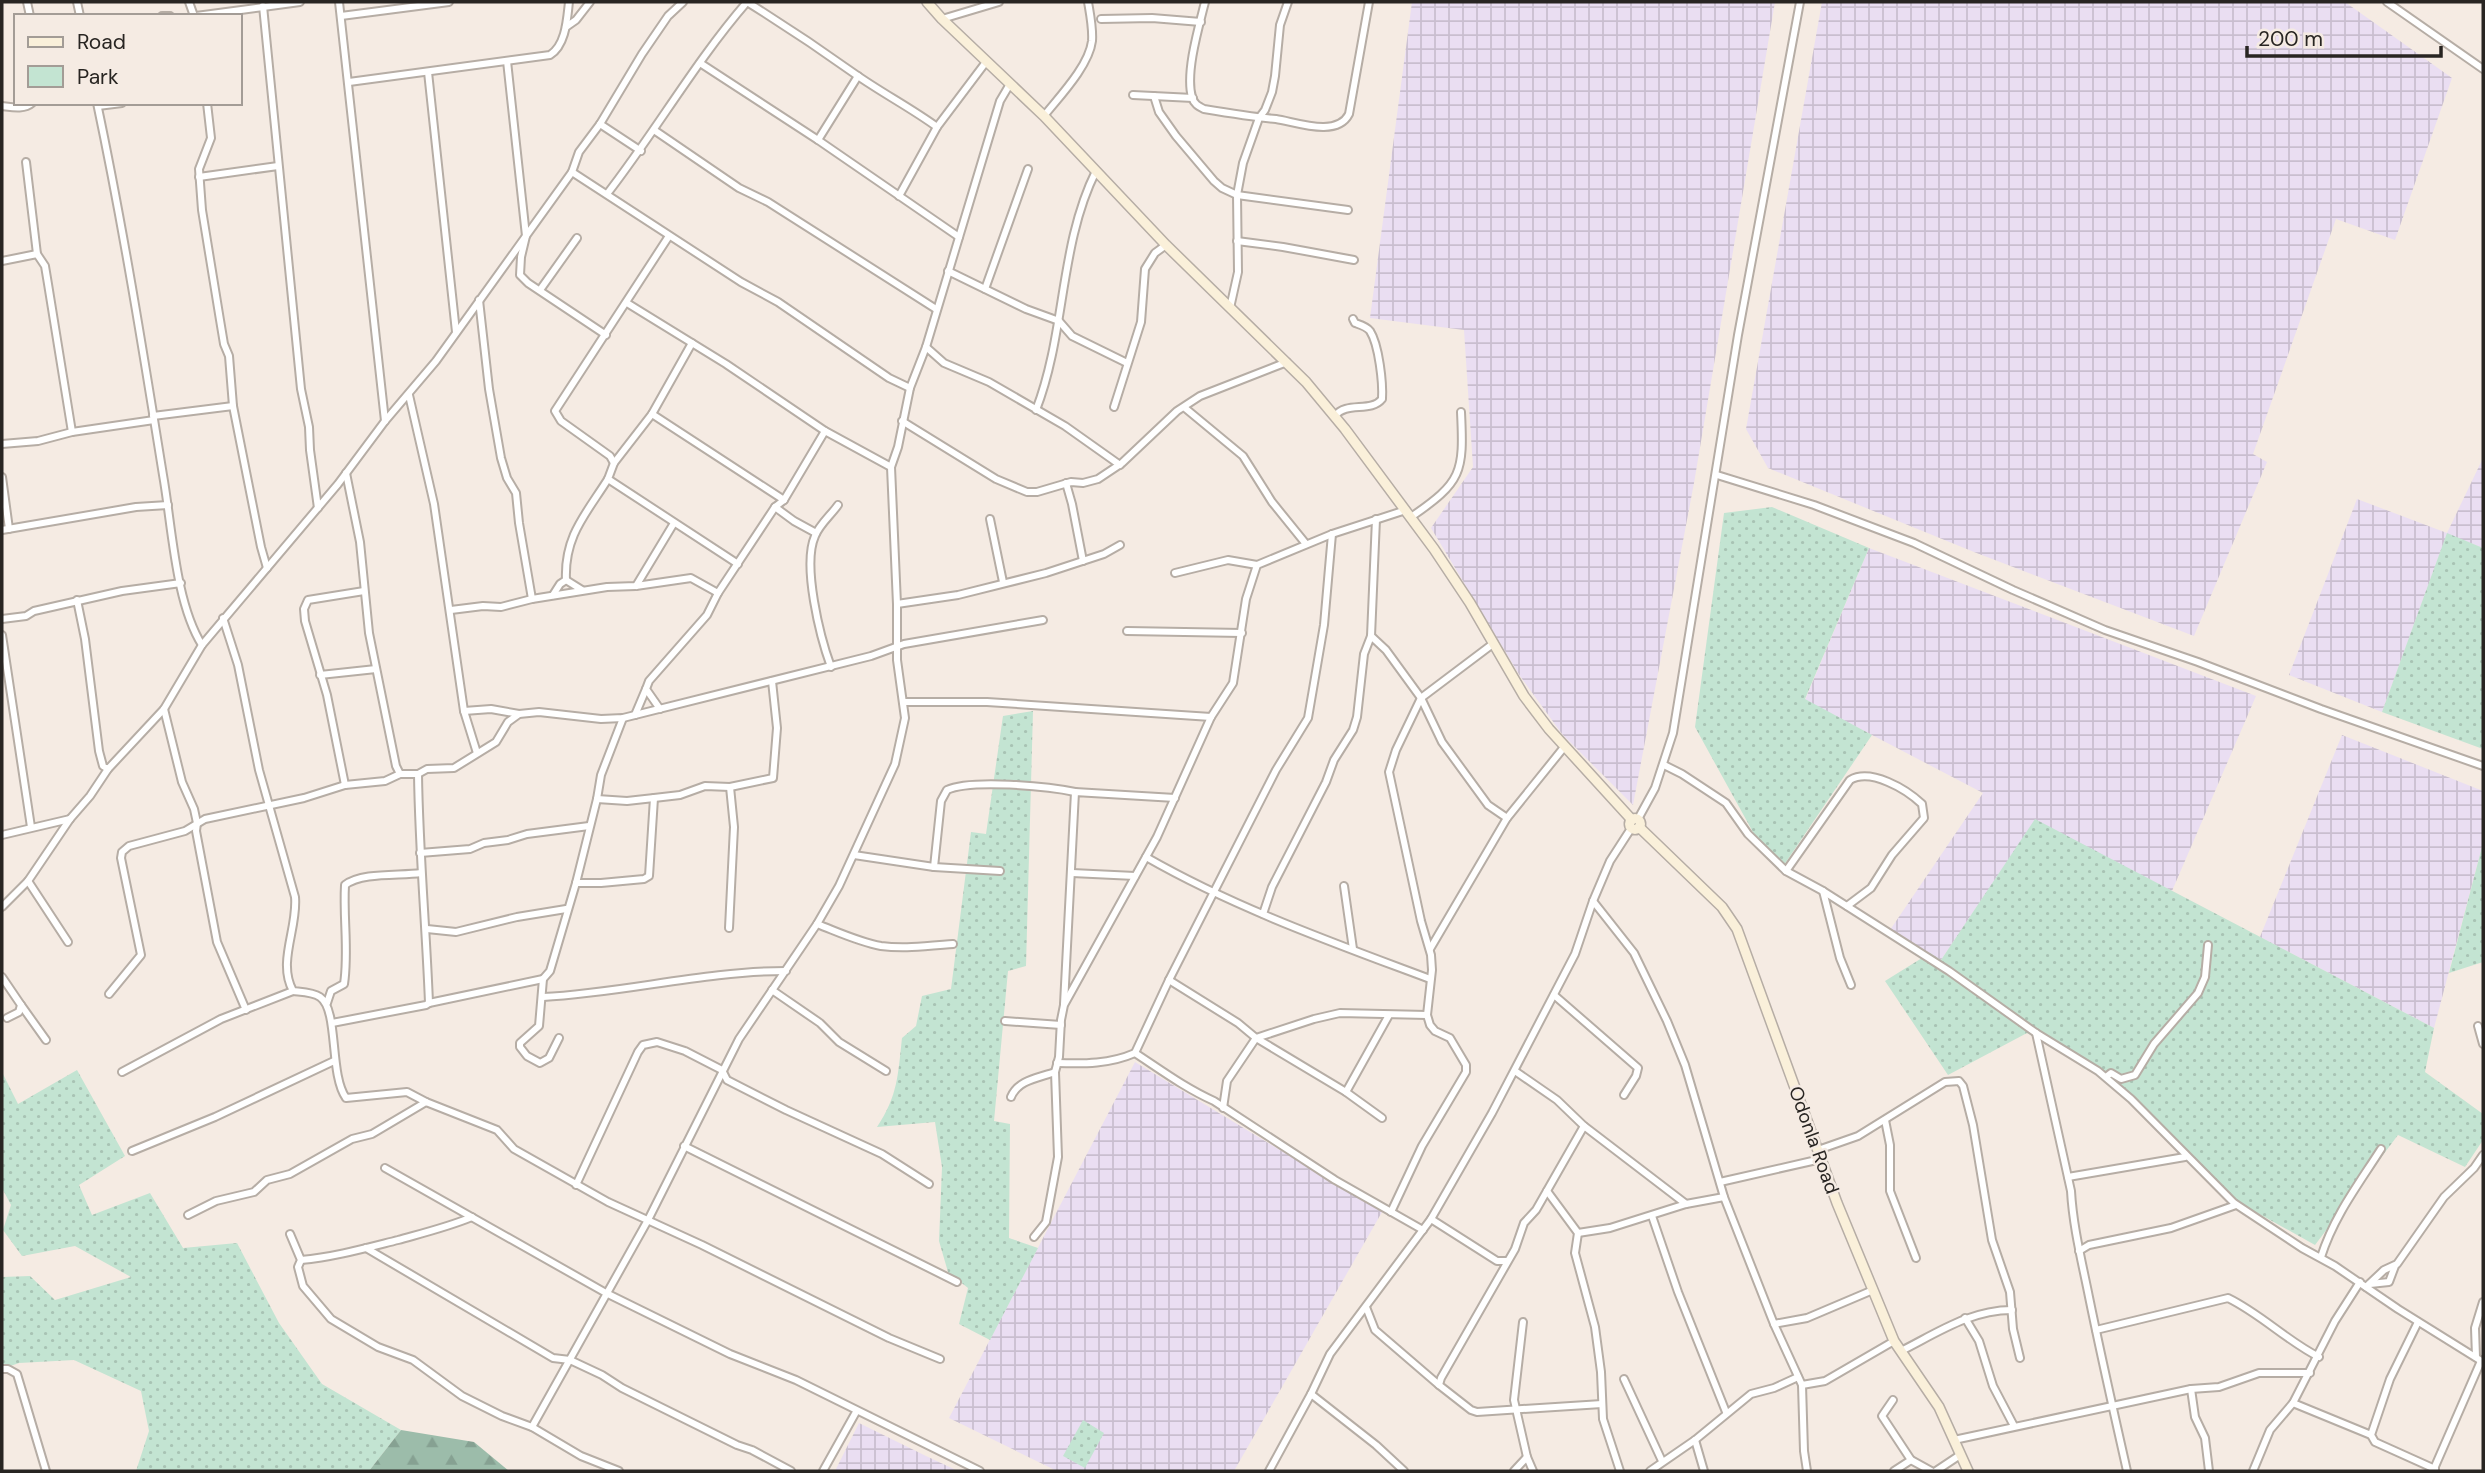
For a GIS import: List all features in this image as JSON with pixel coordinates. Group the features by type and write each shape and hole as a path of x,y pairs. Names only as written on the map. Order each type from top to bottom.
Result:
{"street":[{"path":"209,14 300,2"},
{"path":"339,2 385,421"},
{"path":"341,16 449,2"},
{"path":"349,82 554,53 566,27 569,2"},
{"path":"566,27 590,2"},
{"path":"2,907 28,881 69,819 90,796 108,769 164,709 201,645 338,484 385,421 409,395 542,215 572,172 579,152 600,124 642,54 668,16 684,2"},
{"path":"607,194 641,151 722,30 747,2 809,40 858,76 937,127"},
{"name":"Odonla Road","path":"927,2 1044,116 1166,245 1287,362 1335,416 1408,513 1470,603 1524,696 1635,823 1722,907 1737,929 1819,1155 1894,1341 1938,1407 1968,1471"},
{"path":"942,19 999,2"},
{"path":"1044,116 1071,82 1088,54 1092,42 1088,2"},
{"path":"1205,2 1193,60 1193,99 1196,104 1204,109 1321,127 1337,125 1347,118 1369,2"},
{"path":"1230,308 1236,285 1237,195 1243,163 1259,118 1272,92 1280,25 1288,2"},
{"path":"1269,1471 1330,1354 1431,1219 1515,1071 1575,954 1592,901 1610,861 1655,789 1664,765 1682,683 1738,335 1800,2"},
{"path":"2387,2 2483,69"},
{"path":"263,6 301,389 309,427 318,508"},
{"path":"1101,19 1152,18 1201,22"},
{"path":"507,61 526,236 520,275 522,279 606,335"},
{"path":"900,196 937,127 986,62"},
{"path":"700,63 959,237"},
{"path":"428,72 456,332"},
{"path":"818,140 858,76"},
{"path":"532,1427 648,1220 738,1039 817,924 854,855 895,764 905,718 898,674 891,467 898,447 910,388 926,347 1000,101 1010,84"},
{"path":"1133,95 1193,99"},
{"path":"1154,96 1159,112 1176,136 1214,181 1237,195 1348,209"},
{"path":"2,106 30,105"},
{"path":"98,105 181,583 187,614 201,645"},
{"path":"207,105 211,138 202,159 199,177 224,344 229,356 233,406 267,568"},
{"path":"600,124 641,151"},
{"path":"654,130 739,188 768,202 936,309"},
{"path":"26,162 37,254 45,266 72,432"},
{"path":"199,177 278,166"},
{"path":"985,289 1028,169"},
{"path":"1036,410 1051,362 1083,197 1096,171"},
{"path":"572,172 668,236 778,302 889,378 910,388"},
{"path":"524,212 542,215"},
{"path":"614,463 610,456 561,421 555,411 668,236"},
{"path":"540,290 577,238"},
{"path":"1237,241 1354,260"},
{"path":"1114,407 1141,322 1145,269 1155,253 1166,245"},
{"path":"2,261 37,254"},
{"path":"948,271 1026,309 1059,321 1072,336 1127,363"},
{"path":"479,300 489,389 501,458 507,478 516,493 532,599"},
{"path":"627,303 825,430 891,467"},
{"path":"1335,416 1346,408 1375,405 1382,399 1380,366 1371,333 1366,327 1355,323 1353,318"},
{"path":"454,320 463,322"},
{"path":"553,596 566,580 568,545 608,479 614,463 652,414 692,343"},
{"path":"926,347 944,363 989,382 1082,436 1120,465"},
{"path":"902,421 978,469 1018,488 1037,492 1066,483 1083,483 1098,479 1120,465 1177,411 1206,393 1287,362"},
{"path":"409,395 435,504 464,711 477,753"},
{"path":"2,444 38,441 72,432 233,406"},
{"path":"1185,408 1243,456 1272,502 1306,544"},
{"path":"1175,573 1228,560 1257,565 1332,534 1376,519 1408,513 1440,497 1457,475 1463,449 1461,412"},
{"path":"652,414 784,500"},
{"path":"635,715 654,673 707,615 718,593 775,507 784,500 825,430"},
{"path":"610,456 619,456"},
{"path":"346,472 360,542 364,591 376,669 396,766 400,774"},
{"path":"1717,475 1814,505 1914,543 2105,630 2483,766"},
{"path":"2,477 5,530 136,507 168,505"},
{"path":"608,479 738,564"},
{"path":"1066,483 1083,561"},
{"path":"338,484 349,486"},
{"path":"316,495 324,500"},
{"path":"831,667 814,600 811,553 816,533 838,506"},
{"path":"775,507 794,522 816,533"},
{"path":"990,519 1003,582"},
{"path":"1263,914 1272,887 1326,782 1334,760 1353,730 1357,717 1364,654 1371,636 1376,519"},
{"path":"636,586 674,523"},
{"path":"1057,1063 1090,1064 1135,1054 1169,980 1276,771 1308,718 1324,625 1332,534"},
{"path":"897,604 958,594 1046,573 1120,545"},
{"path":"1064,1005 1146,857 1211,717 1233,683 1246,599 1257,565"},
{"path":"644,574 652,584"},
{"path":"451,610 500,607 582,590 691,578 718,593"},
{"path":"566,580 582,590"},
{"path":"2,619 26,616 34,611 77,600 181,583"},
{"path":"345,785 336,729 305,621 306,602 364,591"},
{"path":"77,600 85,639 99,751 103,766 108,769"},
{"path":"223,618 229,632 259,770 295,897 296,907 287,963 287,975 293,990"},
{"path":"464,711 491,709 519,714 539,712 601,719 623,718 831,667 917,641 1043,620"},
{"path":"215,629 229,632"},
{"path":"1127,631 1242,634"},
{"path":"2,635 31,827"},
{"path":"1371,636 1386,650 1421,698 1442,742 1488,805 1507,818"},
{"path":"1391,1212 1422,1146 1466,1072 1466,1065 1450,1038 1435,1031 1427,1015 1432,971 1430,949 1421,920 1389,772 1396,750 1421,698 1494,643"},
{"path":"320,675 376,669"},
{"path":"597,799 626,801 654,798 680,795 705,786 730,787 771,779 775,775 777,728 772,681"},
{"path":"646,689 660,709"},
{"path":"903,702 987,702 1211,717"},
{"path":"164,709 182,782 197,823 196,831 215,933 246,1010"},
{"path":"109,994 141,955 130,911 122,852 130,846 185,831 205,819 304,798 345,785 366,784 400,774 418,774 427,769 454,768 496,742 508,722 519,714"},
{"path":"332,1023 543,979 550,971 566,909 576,883 601,775 623,718"},
{"path":"1430,949 1507,818 1565,746"},
{"path":"1664,765 1726,803 1748,834 1786,871 1823,891 1949,971 2036,1033 2106,1077 2236,1205 2302,1248 2368,1286 2418,1322 2480,1360"},
{"path":"392,778 396,766"},
{"path":"418,774 429,1003"},
{"path":"1786,871 1850,780 1861,776 1874,777 1903,791 1922,804 1924,818 1892,855 1871,888 1847,906"},
{"path":"934,867 941,801 947,790 974,783 1175,798"},
{"path":"729,928 734,827 730,787"},
{"path":"1034,1237 1046,1222 1058,1157 1055,1073 1064,1005 1075,792"},
{"path":"576,883 644,879 649,876 654,798"},
{"path":"2,835 69,819"},
{"path":"420,853 470,849 484,843 527,834 589,826"},
{"path":"854,855 934,867 1000,871"},
{"path":"1146,857 1184,879 1263,914 1430,979"},
{"path":"421,873 386,875 345,884 345,976 343,986 331,991 327,1003 332,1023 334,1061 346,1098 407,1092 497,1130 514,1149 576,1185 889,1338 940,1359"},
{"path":"1072,873 1135,876"},
{"path":"28,881 68,942"},
{"path":"1344,886 1353,949"},
{"path":"1823,891 1840,958 1851,985"},
{"path":"1592,901 1627,942 1667,1021 1685,1065 1724,1197 1774,1324 1802,1384 1807,1471"},
{"path":"427,929 456,932 517,917 566,909"},
{"path":"548,912 563,921"},
{"path":"817,924 881,946 953,944"},
{"path":"2106,1077 2111,1073 2121,1079 2128,1078 2140,1069 2154,1044 2198,993 2206,977 2208,945"},
{"path":"542,997 579,995 734,972 786,971"},
{"path":"2,977 46,1040"},
{"path":"543,979 539,1026 520,1043 520,1047 527,1056 540,1063 549,1058 559,1038"},
{"path":"1169,980 1238,1023 1256,1038 1346,1092 1382,1118"},
{"path":"122,1072 221,1019 293,990 317,995 327,1003"},
{"path":"772,990 820,1023 839,1042 886,1071"},
{"path":"1554,995 1638,1068 1624,1095"},
{"path":"7,1018 17,1013 21,1005"},
{"path":"1223,1108 1227,1080 1256,1038 1340,1013 1427,1015"},
{"path":"1346,1092 1389,1015"},
{"path":"1005,1021 1061,1025"},
{"path":"2478,1026 2483,1044"},
{"path":"2036,1033 2068,1177 2079,1251 2127,1471"},
{"path":"576,1185 638,1052 643,1045 663,1043 722,1070 727,1080 881,1154 929,1184"},
{"path":"1135,1054 1335,1180 1423,1230"},
{"path":"132,1151 215,1117 334,1061"},
{"path":"1515,1071 1557,1100 1584,1126 1686,1204"},
{"path":"1011,1097 1021,1083 1055,1073"},
{"path":"1720,1182 1819,1155 1858,1136 1945,1082 1959,1081 1963,1086 1973,1125 1992,1240 2010,1293 2013,1328 2020,1358"},
{"path":"188,1215 220,1199 254,1192 267,1180 290,1174 352,1139 372,1134 426,1102"},
{"path":"1885,1120 1890,1145 1890,1191 1916,1258"},
{"path":"1439,1385 1516,1249 1524,1223 1536,1210 1584,1126"},
{"path":"684,1146 957,1282"},
{"path":"2321,1257 2329,1231 2338,1214 2381,1149"},
{"path":"2368,1286 2389,1282 2395,1266 2444,1197 2474,1168 2483,1155"},
{"path":"2068,1177 2185,1157"},
{"path":"385,1168 606,1293 730,1354 796,1380 979,1471"},
{"path":"1547,1191 1578,1233 1575,1254 1595,1327 1603,1419 1620,1471"},
{"path":"1578,1233 1610,1228 1686,1204 1724,1197"},
{"path":"2079,1251 2089,1245 2171,1228 2236,1205"},
{"path":"1652,1216 1678,1292 1726,1412"},
{"path":"301,1260 325,1258 366,1248 452,1226 472,1217"},
{"path":"1431,1219 1497,1261 1507,1261"},
{"path":"290,1234 301,1260 298,1267 303,1286 331,1319 378,1346 413,1360 462,1396 532,1427 581,1456 619,1471"},
{"path":"366,1248 552,1358 570,1360 791,1471"},
{"path":"1497,1261 1502,1272"},
{"path":"2368,1286 2384,1270 2395,1266"},
{"path":"2253,1471 2270,1430 2293,1403 2319,1357 2335,1321 2360,1282"},
{"path":"1774,1324 1807,1318 1873,1290"},
{"path":"2096,1330 2228,1298 2319,1357"},
{"path":"2293,1403 2371,1436 2375,1442 2434,1470 2480,1360 2475,1344 2476,1319 2483,1302"},
{"path":"1366,1307 1375,1330 1471,1410 1516,1411 1602,1404"},
{"path":"1901,1352 1965,1318 1990,1311 2012,1310"},
{"path":"1965,1318 1979,1341 1993,1386 2014,1426"},
{"path":"1523,1322 1514,1400 1527,1457 1533,1471"},
{"path":"2371,1436 2390,1379 2418,1322"},
{"path":"1802,1384 1825,1381 1894,1341"},
{"path":"2464,1349 2475,1344"},
{"path":"2,1369 17,1374 46,1471"},
{"path":"1954,1440 2111,1405 2192,1389 2219,1387 2259,1373 2310,1373"},
{"path":"1650,1471 1695,1440 1751,1394 1774,1388 1798,1377"},
{"path":"1624,1379 1662,1461"},
{"path":"2192,1389 2195,1417 2205,1437 2209,1471"},
{"path":"1311,1394 1376,1445 1404,1471"},
{"path":"1893,1400 1882,1416 1911,1460 1930,1471"},
{"path":"823,1471 856,1412"},
{"path":"1695,1440 1704,1471"},
{"path":"1936,1471 1960,1455"},
{"path":"1514,1471 1527,1457"},
{"path":"1894,1471 1911,1460"}],"shaded area":[{"path":"1412,2 1775,2 1694,483 1633,805 1562,734 1520,676 1431,528 1473,467 1464,330 1370,318"},
{"path":"1822,2 2345,2 2452,78 2395,240 2336,219 2253,454 2267,462 2194,636 1974,552 1768,468 1746,429"},
{"path":"2483,458 2483,548 2447,534 2382,712 2289,675 2357,499 2447,533"},
{"path":"1869,548 2256,696 2172,891 2035,820 1941,960 1890,930 1983,793 1805,700"},
{"path":"2342,735 2483,791 2483,843 2434,1028 2260,937"},
{"path":"1135,1062 1382,1212 1234,1471 1057,1471 949,1418"},
{"path":"859,1423 926,1456 958,1471 835,1471"}],"green space":[{"path":"1772,507 1869,548 1805,699 1872,735 1784,865 1754,834 1695,727 1724,513"},
{"path":"2447,533 2483,548 2483,749 2382,712"},
{"path":"1033,711 1026,966 1008,971 994,1121 1010,1124 1009,1238 1038,1248 990,1340 959,1324 968,1288 948,1272 939,1241 942,1167 935,1122 877,1127 893,1095 902,1038 916,1026 922,996 951,989 971,832 986,834 1003,716"},
{"path":"2035,819 2434,1028 2425,1072 2483,1114 2483,1140 2465,1167 2398,1135 2315,1245 2236,1201 2093,1070 2027,1033 1948,1075 1885,981 1930,953 1941,960"},
{"path":"2483,843 2483,962 2449,973"},
{"path":"77,1070 125,1156 79,1185 92,1215 150,1193 183,1248 237,1243 279,1323 322,1384 401,1430 369,1471 136,1471 149,1431 141,1391 74,1360 19,1363 2,1369 2,1277 30,1276 55,1300 131,1277 75,1246 22,1256 3,1230 11,1205 2,1188 2,1072 18,1104"},
{"path":"1083,1420 1104,1433 1085,1468 1063,1456"},
{"path":"401,1430 474,1442 509,1471 369,1471"}]}
